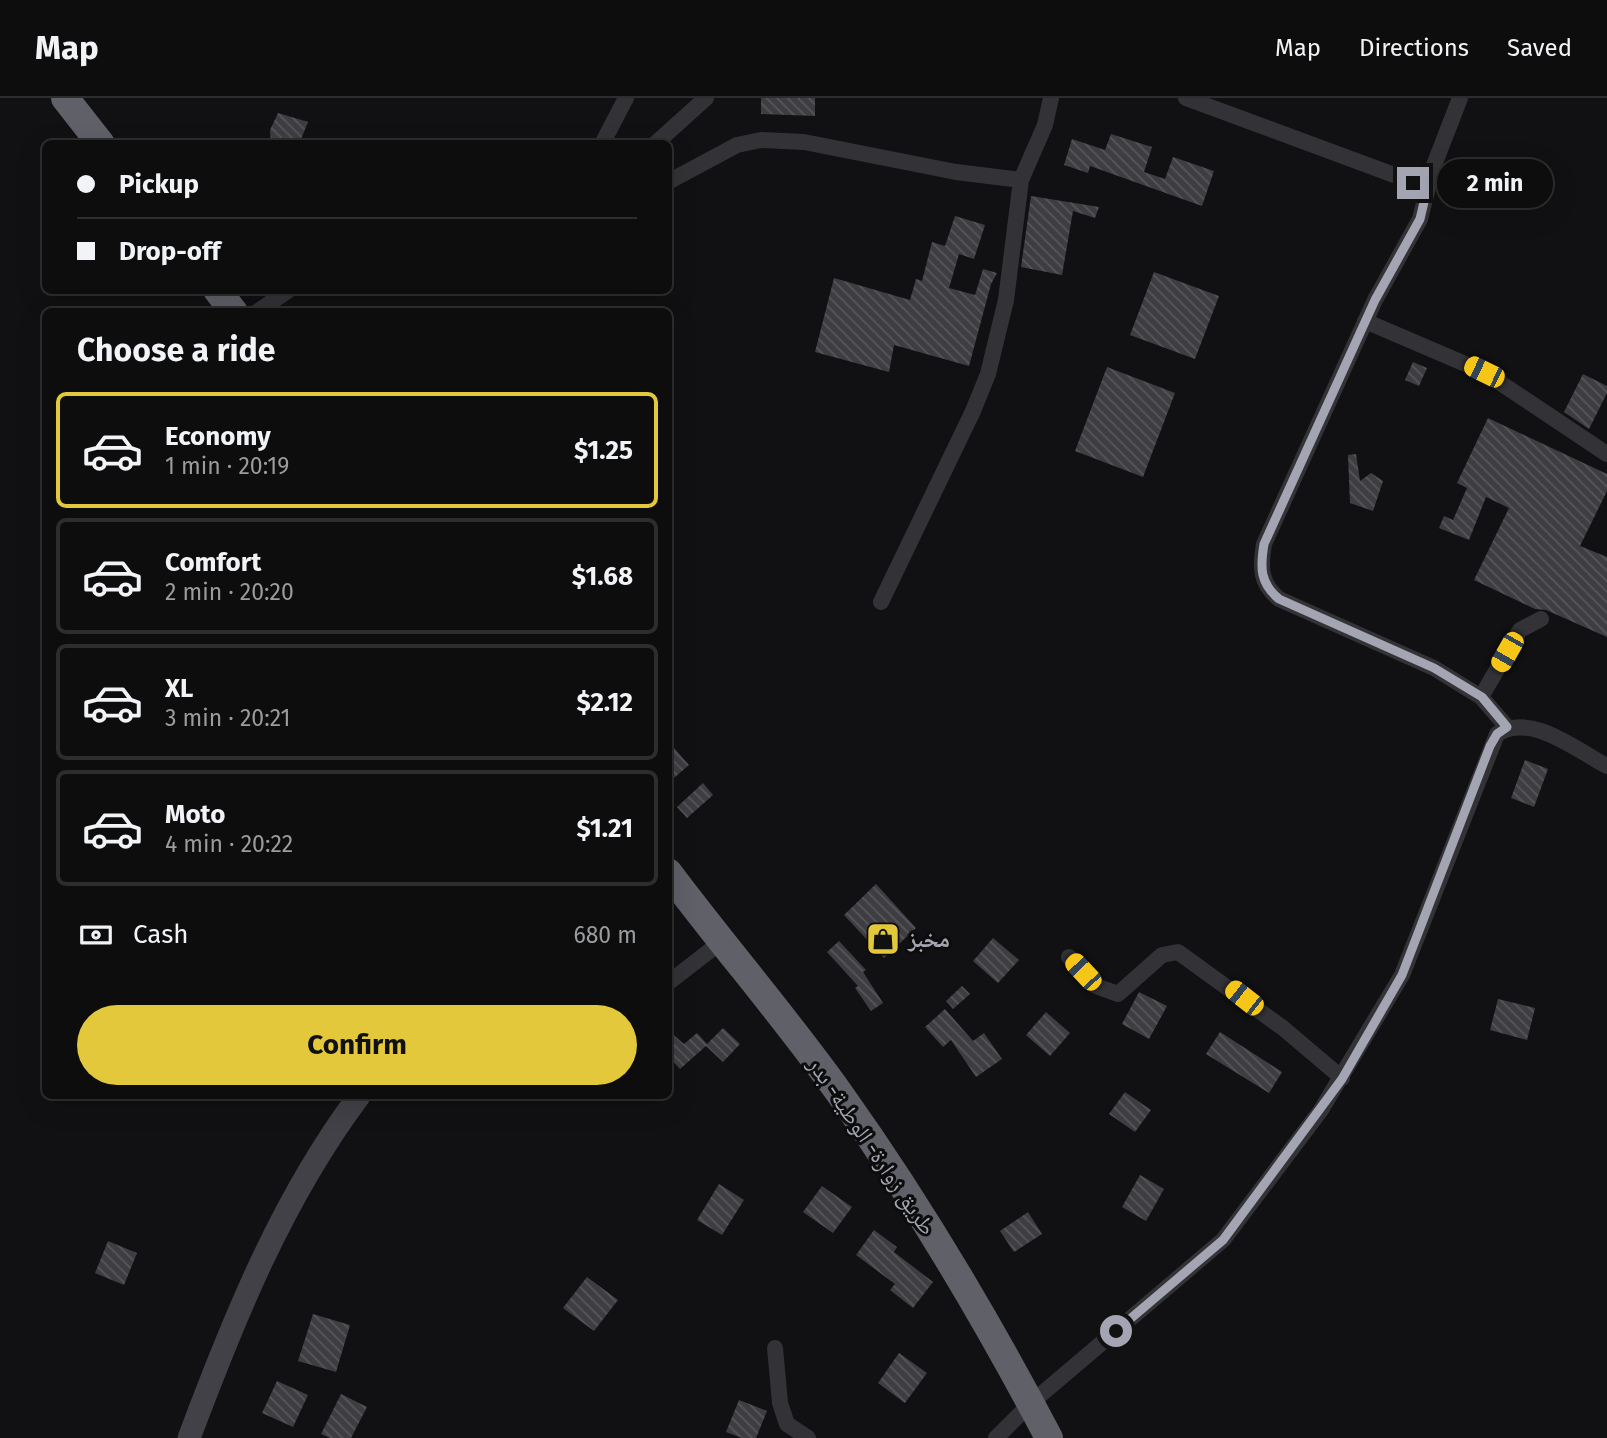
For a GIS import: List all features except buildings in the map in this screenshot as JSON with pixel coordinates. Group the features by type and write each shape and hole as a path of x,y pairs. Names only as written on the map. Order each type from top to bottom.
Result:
{"highway":[{"path":"65,98 98,140"},
{"path":"220,294 231,308"},
{"name":"طريق زوارة- الوطية- بدر","path":"672,877 814,1058 877,1146 1031,1403 1049,1438"}],"street":[{"path":"604,140 626,98"},
{"path":"659,140 706,98"},
{"path":"881,602 973,411 988,374 1006,300 1021,180 1045,125 1051,98"},
{"path":"1186,98 1413,183 1425,198"},
{"path":"1460,98 1433,168 1420,219 1365,321 1264,544 1261,565 1263,580 1279,599 1434,668 1482,697 1507,727"},
{"path":"672,180 737,145 761,140 804,142 956,172 1021,180"},
{"path":"1413,183 1433,168"},
{"path":"263,308 283,294"},
{"path":"1365,321 1484,372 1607,454"},
{"path":"1482,697 1520,630 1541,619"},
{"path":"996,1438 1031,1403 1223,1240 1342,1079 1402,975 1490,746 1497,734 1507,727 1517,725 1534,729 1607,766"},
{"path":"672,981 721,942"},
{"path":"1069,957 1096,986 1118,994 1162,955 1178,952 1283,1028 1342,1079"},
{"path":"189,1438 264,1255 314,1163 357,1099"},
{"path":"775,1348 780,1404 787,1424 808,1438"}],"place":[{"name":"مخبز","path":"883,939"}],"route":[{"path":"1116,1331 1223,1240 1342,1079 1402,975 1452,851 1490,746 1497,734 1507,727 1482,697 1469,689 1434,668 1279,599 1263,580 1261,565 1264,544 1365,321 1420,219 1425,198 1413,183"}]}
